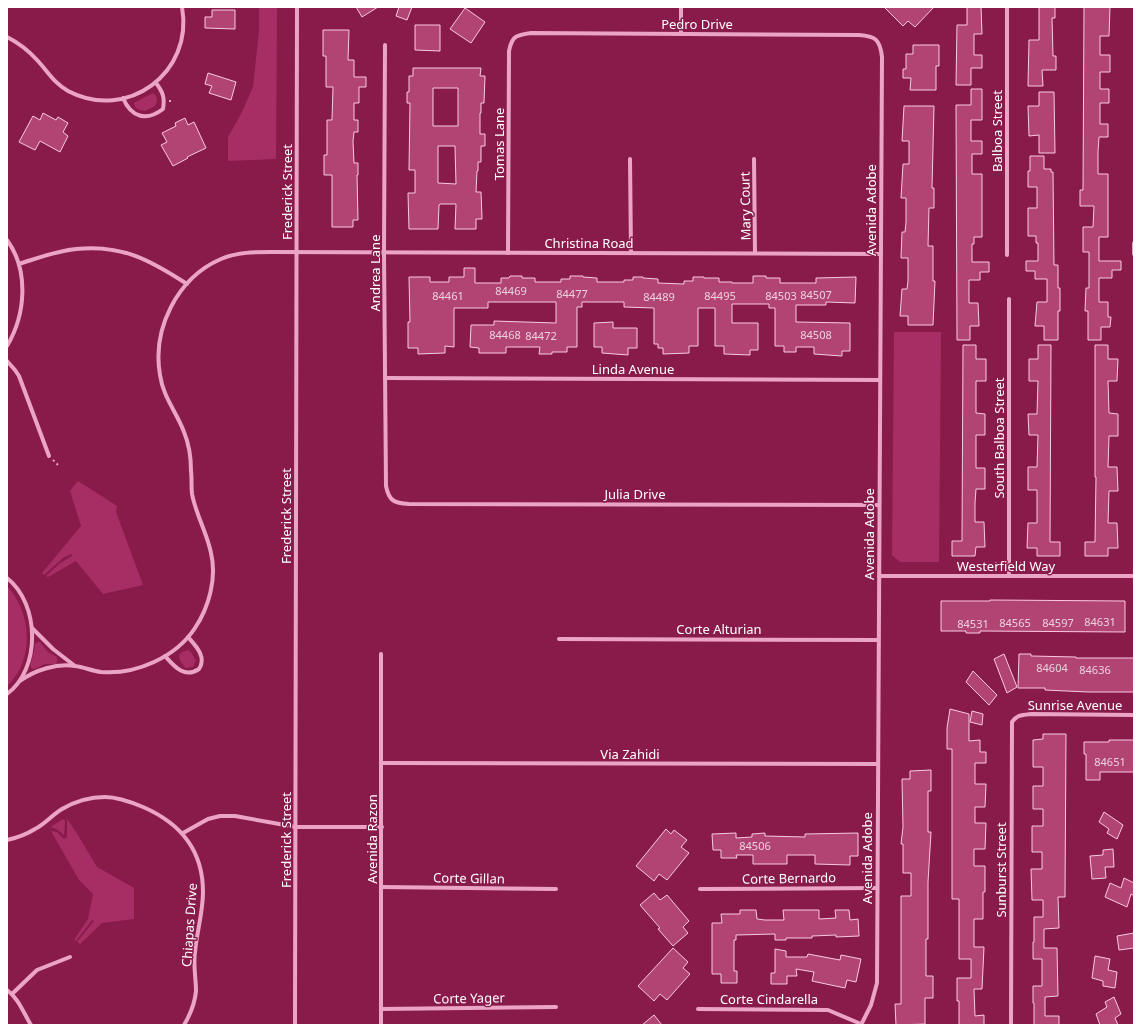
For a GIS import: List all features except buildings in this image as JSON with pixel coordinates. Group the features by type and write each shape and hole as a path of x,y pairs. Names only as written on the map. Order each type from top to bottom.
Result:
{"street":[{"path":"7,37 30,53 52,79 70,92 92,98 124,98 134,95 156,83 164,76 171,66 180,47 184,27 182,7"},
{"name":"Frederick Street","path":"295,1025 297,7"},
{"path":"681,7 681,34"},
{"name":"Balboa Street","path":"1007,7 1007,255"},
{"name":"Pedro Drive","path":"515,37 520,34 531,33 859,35 870,36 877,40"},
{"name":"Tomas Lane","path":"508,253 509,51 511,42 515,37"},
{"name":"Avenida Adobe","path":"861,1025 871,1005 877,983 882,56 881,46 877,40"},
{"name":"Andrea Lane","path":"385,45 384,252 386,486 387,493 391,500"},
{"path":"124,98 127,106 137,115 149,116 156,114 163,109 164,101 163,95 156,83"},
{"name":"Mary Court","path":"754,159 755,253"},
{"path":"630,160 631,253"},
{"path":"7,240 16,255 19,264 22,286 21,310 14,332 7,346"},
{"path":"1134,243 1134,254"},
{"path":"19,264 52,253 76,248 114,250 127,252 146,260 186,284"},
{"name":"Christina Road","path":"188,638 200,621 209,599 212,585 213,563 212,553 195,506 192,493 191,470 187,441 162,386 159,375 159,340 164,322 172,305 186,284 212,263 232,255 255,252 881,254"},
{"name":"South Balboa Street","path":"1009,299 1009,576"},
{"path":"7,362 15,370 18,376 50,456"},
{"name":"Linda Avenue","path":"385,378 880,380"},
{"name":"Julia Drive","path":"391,500 398,503 408,504 879,504"},
{"name":"Westerfield Way","path":"879,576 1134,576"},
{"path":"7,578 11,581 25,603 30,615 33,637 25,673 20,681 7,694"},
{"path":"32,628 53,649 75,666"},
{"path":"20,681 35,672 62,666 75,666 102,672 128,670 141,667 166,656 188,638 199,650 202,663 199,669 189,673 182,672 166,656"},
{"name":"Corte Alturian","path":"559,638 878,640"},
{"name":"Avenida Razon","path":"381,654 381,1025"},
{"name":"Sunrise Avenue","path":"1016,717 1031,714 1134,715"},
{"name":"Sunburst Street","path":"1011,1025 1012,722 1016,717"},
{"name":"Via Zahidi","path":"382,763 878,764"},
{"name":"Chiapas Drive","path":"7,840 14,839 35,830 61,809 74,803 88,799 105,797 133,802 157,813 183,833 194,851 199,863 203,890 203,906 194,952 195,998 184,1025"},
{"path":"183,833 208,819 220,816 235,816 296,826 382,826"},
{"name":"Corte Gillan","path":"382,887 556,889"},
{"name":"Corte Bernardo","path":"700,889 877,888"},
{"path":"12,994 37,970 70,957"},
{"path":"7,990 21,1006 31,1025"},
{"name":"Corte Yager","path":"381,1009 556,1007"},
{"name":"Corte Cindarella","path":"698,1009 828,1010 861,1025"}],"shaded area":[{"path":"259,7 277,7 276,159 228,161 228,137 241,114 253,87 259,31"},
{"path":"153,93 156,96 157,101 155,106 145,111 136,108 134,103"},
{"path":"894,332 941,332 939,562 900,562 892,555"},
{"path":"78,481 117,506 116,512 143,585 103,594 76,561 48,577 46,576 59,564 72,556 71,554 63,558 44,575 42,573 81,526 70,491"},
{"path":"7,586 21,609 27,636 26,650 22,663 16,675 7,686"},
{"path":"40,642 48,652 57,657 56,664 45,664 34,669 31,668 35,644"},
{"path":"188,650 191,652 196,661 193,667 186,668 181,662 179,655"},
{"path":"63,819 65,821 64,835 51,827"},
{"path":"67,819 97,867 134,888 134,919 102,923 80,944 77,942 94,921 92,920 76,941 74,940 88,919 93,894 79,880 51,831 57,832 64,839 67,837"}]}
